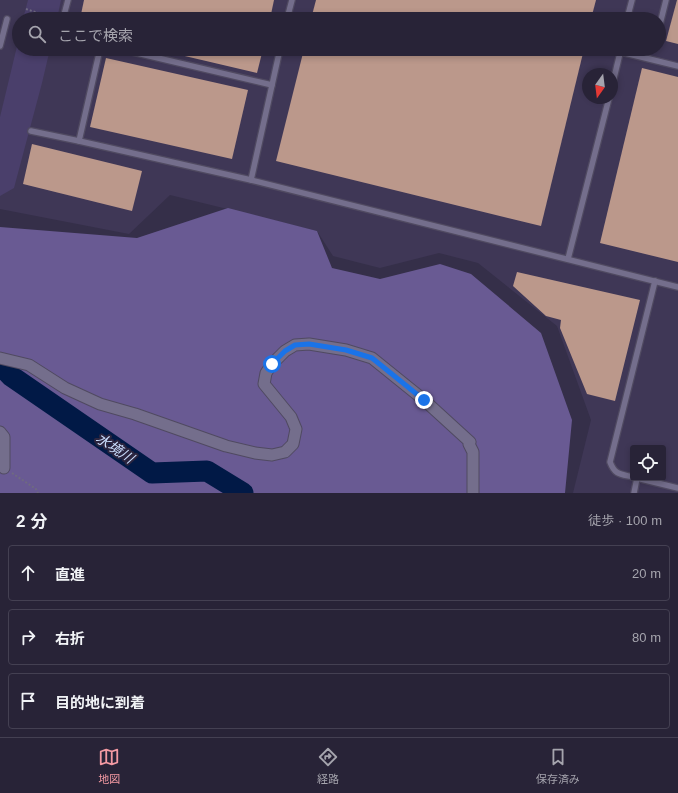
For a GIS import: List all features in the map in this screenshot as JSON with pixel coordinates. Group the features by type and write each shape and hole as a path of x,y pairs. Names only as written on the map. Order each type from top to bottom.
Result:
{"street":[{"path":"0,358 29,365 65,388 100,404 135,414 226,446 255,453 272,455 285,452 292,444 296,429 291,417 264,384 266,374 272,364 285,351 295,345 309,344 346,350 372,358 424,400 470,442 469,444 473,452 473,493"},
{"path":"0,432 4,437 4,468"}],"lane":[{"path":"65,12 68,0"},
{"path":"289,12 292,0"},
{"path":"629,12 632,0"},
{"path":"663,12 666,0"},
{"path":"0,46 7,19"},
{"path":"79,141 98,56"},
{"path":"150,56 272,85"},
{"path":"251,180 278,56"},
{"path":"616,68 620,56"},
{"path":"642,56 678,66"},
{"path":"568,259 607,104"},
{"path":"31,131 251,180 678,286"},
{"path":"630,476 618,474 613,470 610,462 655,281"},
{"path":"634,493 636,481"},
{"path":"649,481 678,488"}],"path":[{"path":"26,10 33,12"},
{"path":"4,468 36,489 38,493"}],"shaded area":[{"path":"0,0 678,0 678,493 573,493 591,420 557,326 478,263 439,253 380,268 333,256 317,231 170,195 129,234 0,209"},
{"path":"28,0 61,0 58,12 25,12"},
{"path":"15,56 48,56 14,188 0,196 0,117"},
{"path":"228,208 317,231 332,268 380,279 440,264 471,274 541,333 572,420 565,493 0,493 0,227 137,238"}],"building":[{"path":"84,0 274,0 271,12 81,12"},
{"path":"316,0 596,0 593,12 313,12"},
{"path":"678,0 678,44 666,41"},
{"path":"185,56 261,56 257,73"},
{"path":"302,56 582,56 541,226 276,161"},
{"path":"106,58 248,90 232,159 90,127"},
{"path":"642,68 678,77 678,262 600,243"},
{"path":"32,144 142,171 132,211 23,184"},
{"path":"517,272 640,300 615,401 587,394 560,328 561,320 546,316 513,286"}],"waterway":[{"name":"水境川","path":"0,365 11,376 152,473 207,471 243,493"}],"route":[{"path":"272,364 285,351 295,345 309,344 346,350 372,358 424,400"}]}
